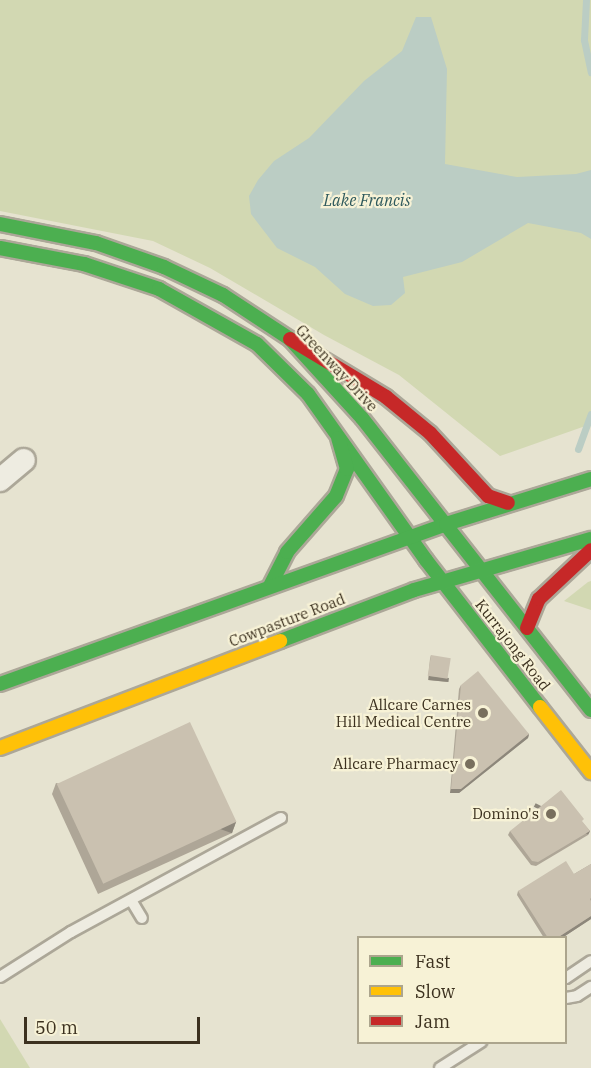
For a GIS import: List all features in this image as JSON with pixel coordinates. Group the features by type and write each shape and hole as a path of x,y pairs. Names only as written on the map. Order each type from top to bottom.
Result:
{"main road":[{"name":"Greenway Drive","path":"0,224 96,243 165,267 223,295 290,339 362,418 446,524"},
{"path":"0,248 84,264 150,285 198,308 256,344 284,368 308,394 410,537"},
{"path":"290,339 386,397 430,433 488,496 508,503"},
{"path":"270,586 287,552 336,496 347,469 338,438"},
{"path":"0,684 446,524 591,479"},
{"name":"Kurrajong Road","path":"446,524 590,709"},
{"name":"Kurrajong Road","path":"410,537 591,772"},
{"name":"Cowpasture Road","path":"0,748 191,673 443,581 591,539"},
{"path":"527,628 539,599 591,550"}],"street":[{"path":"0,480 24,460"}],"lane":[{"path":"0,977 71,932 281,818"},
{"path":"131,900 142,918"},
{"path":"567,977 591,962"},
{"path":"567,998 577,996 591,987"},
{"path":"440,1068 478,1044"}],"green space":[{"path":"0,0 591,0 591,424 500,456 399,375 324,335 210,268 153,241 0,211"},
{"path":"591,581 591,610 564,601 588,582"},
{"path":"0,1019 30,1068 0,1068"}],"water":[{"name":"Lake Francis","path":"416,17 431,17 447,69 445,164 517,177 576,174 591,170 591,239 581,233 528,223 462,262 403,277 405,293 391,305 373,306 345,294 315,267 277,248 251,214 249,196 258,180 274,161 309,138 364,81 402,51"}],"building":[{"path":"431,655 451,658 447,679 428,676"},
{"name":"Allcare Carnes Hill Medical Centre","path":"478,671 529,734 461,789 451,789 461,685"},
{"path":"190,722 236,822 103,884 57,784"},
{"path":"561,790 584,819 582,821 590,831 538,862 532,861 510,831"},
{"path":"566,861 574,874 591,864 591,916 560,936 547,936 518,891"}],"waterway":[{"path":"586,0 584,40 591,72"},
{"path":"578,449 591,414"}],"traffic: fast":[{"path":"0,224 96,243 164,267 223,295 290,339 362,418 591,710"},
{"path":"0,248 84,264 159,289 257,344 308,394 426,560 540,707"},
{"path":"270,586 287,552 336,496 347,469 338,438"},
{"path":"0,684 446,524 591,479"},
{"path":"280,641 414,590 591,539"}],"traffic: slow":[{"path":"0,748 280,641"},
{"path":"540,707 591,772"}],"traffic: jam":[{"path":"290,339 386,397 430,433 488,496 508,503"},
{"path":"527,628 539,599 591,550"}],"place":[{"name":"Allcare Carnes Hill Medical Centre","path":"483,713"},
{"name":"Allcare Pharmacy","path":"470,764"},
{"name":"Domino's","path":"551,814"}]}
